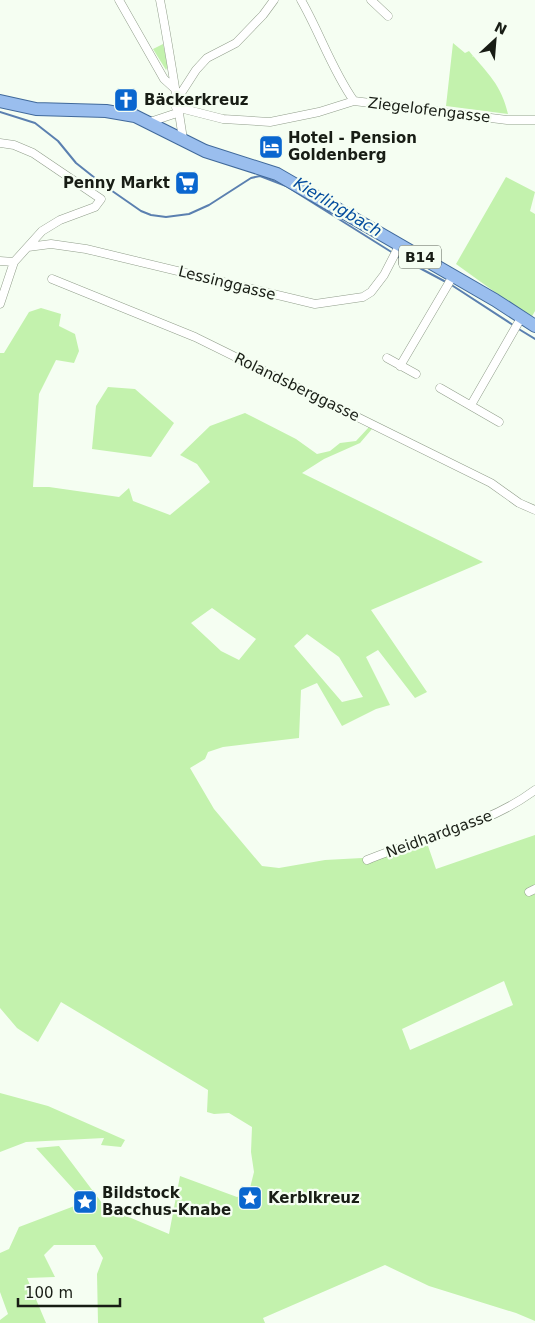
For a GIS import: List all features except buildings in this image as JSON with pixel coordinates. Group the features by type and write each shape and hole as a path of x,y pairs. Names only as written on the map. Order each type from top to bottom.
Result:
{"main road":[{"name":"B14","path":"0,101 36,109 118,112 150,122 182,140 218,156 277,174 396,251 451,280 518,322 535,326"}],"street":[{"path":"119,0 164,79 174,88"},
{"path":"160,0 174,72 174,88 182,140"},
{"path":"150,122 177,107 196,70 207,58 236,43 264,15 274,0"},
{"path":"301,0 324,42 341,83 354,101"},
{"path":"371,0 388,16"},
{"name":"Ziegelofengasse","path":"177,107 222,119 270,122 319,112 354,101 507,120 535,120"},
{"path":"0,143 14,145 33,153 101,199 95,207 60,220 42,232 14,262 0,304"},
{"name":"Lessinggasse","path":"28,247 51,244 86,249 315,304 363,296 371,292 396,251"},
{"path":"0,261 14,262"},
{"name":"Rolandsberggasse","path":"52,279 195,337 491,483 518,503 535,510"},
{"path":"400,366 451,280"},
{"path":"471,405 518,322"},
{"path":"387,358 416,374"},
{"path":"440,388 499,422"},
{"name":"Neidhardgasse","path":"366,860 473,824 513,806 535,790"}],"green space":[{"path":"453,43 465,53 469,51 488,73 502,95 508,114 446,106"},
{"path":"163,44 168,66 166,70 153,49"},
{"path":"506,177 535,192 530,211 535,214 535,311 531,318 456,264"},
{"path":"41,308 61,314 59,326 75,334 79,351 74,363 56,360 39,394 33,487 49,487 119,497 129,488 133,501 170,515 210,482 197,464 180,455 210,426 245,413 296,439 317,454 330,451 340,443 356,441 369,427 372,429 360,443 324,459 302,473 483,562 371,610 427,692 415,698 378,650 366,657 390,705 376,709 342,726 317,683 301,690 299,738 223,747 208,752 205,759 190,768 214,809 262,866 279,868 325,860 362,858 427,843 436,869 535,835 535,1321 516,1313 429,1286 385,1265 263,1318 265,1323 98,1323 97,1274 103,1258 95,1245 54,1245 44,1255 55,1277 27,1278 46,1323 0,1323 0,1320 8,1314 0,1292 0,1253 9,1249 19,1227 85,1202 36,1148 59,1146 105,1207 169,1234 180,1176 237,1197 249,1192 254,1172 251,1152 252,1127 229,1113 214,1114 207,1112 208,1090 61,1002 38,1042 17,1028 0,1008 0,353 4,353 29,312","holes":["212,608 256,639 239,660 221,651 191,623","307,634 339,657 363,697 342,702 294,646","504,981 513,1005 410,1050 402,1029"]},
{"path":"108,387 135,389 174,423 151,457 92,449 96,406"},
{"path":"0,1093 48,1106 125,1140 121,1147 101,1145 104,1138 26,1142 0,1152"}],"waterway":[{"name":"Kierlingbach","path":"0,112 35,123 58,141 76,163 141,211 151,215 166,217 189,214 209,205 251,178 260,176 286,186 393,253"},
{"name":"Kierlingbach","path":"397,256 446,282"},
{"name":"Kierlingbach","path":"450,284 513,325"},
{"name":"Kierlingbach","path":"517,328 535,339"}],"place":[{"name":"Bäckerkreuz","path":"126,100"},
{"name":"Hotel - Pension Goldenberg","path":"271,147"},
{"name":"Penny Markt","path":"187,183"},
{"name":"Kerblkreuz","path":"250,1198"},
{"name":"Bildstock Bacchus-Knabe","path":"85,1202"}]}
